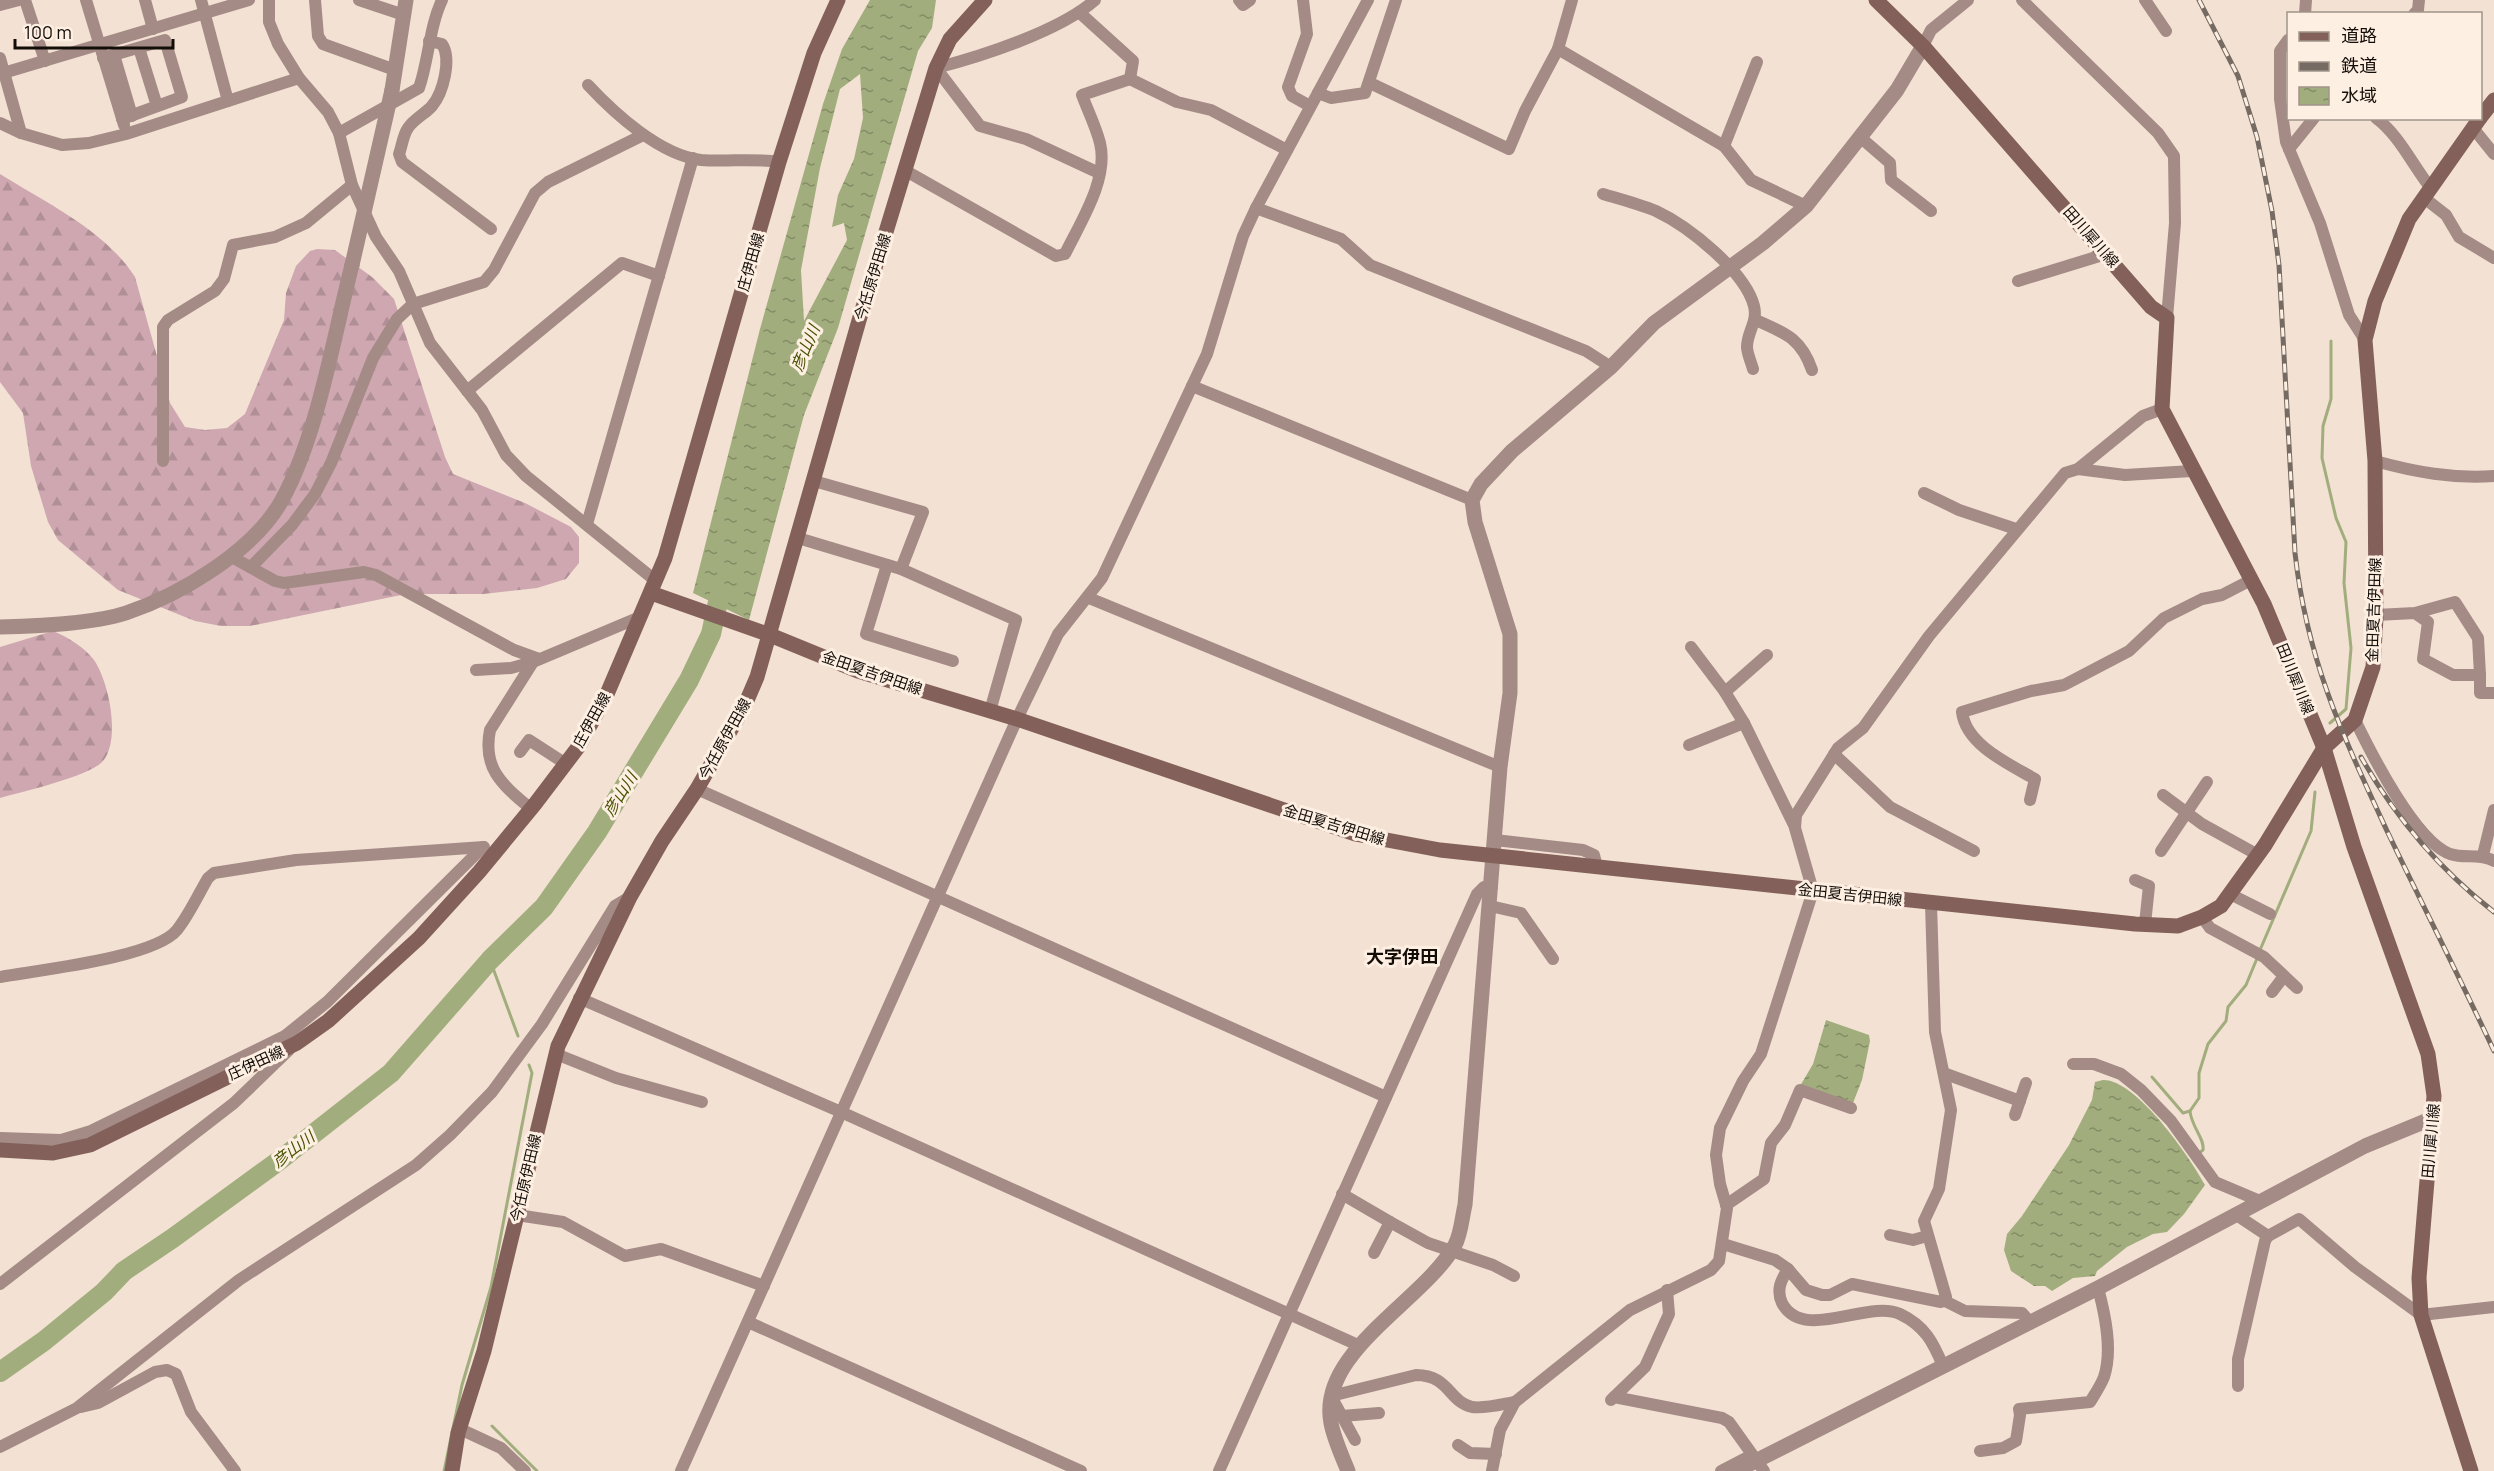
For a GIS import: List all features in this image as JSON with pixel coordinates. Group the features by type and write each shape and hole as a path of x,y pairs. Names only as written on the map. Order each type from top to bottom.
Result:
{"main road":[{"name":"庄伊田線","path":"0,1150 53,1153 90,1144 297,1044 328,1021 419,938 501,846 566,764 579,746 607,694 640,617 656,590 779,162 814,53 838,0"},
{"name":"今任原伊田線","path":"452,1471 460,1429 484,1351 556,1054 579,998 630,897 662,841 698,789 745,705 770,635 860,317 936,68 950,39 985,0"},
{"name":"田川犀川線","path":"1876,0 1923,46 2151,307 2167,318 2162,409 2192,471 2265,604 2324,748 2354,847 2428,1054 2434,1096 2419,1278 2421,1315 2471,1471"},
{"name":"金田夏吉伊田線","path":"2482,116 2494,100"},
{"name":"金田夏吉伊田線","path":"656,590 858,671 1017,719 1355,834 1440,850 1495,848 1597,867 1931,904 2178,926 2202,917 2221,906 2258,855 2324,748 2355,720 2373,667 2376,615 2376,461 2365,340 2375,301 2409,219 2478,121"}],"street":[{"path":"0,5 19,0"},
{"path":"25,0 45,61"},
{"path":"86,0 99,45 109,56 127,118 126,134"},
{"path":"146,0 153,29"},
{"path":"201,0 228,102"},
{"path":"2,74 249,0"},
{"path":"269,0 269,22 278,44 299,78 328,112 339,133 352,184 376,237 399,271 430,343 482,410 506,455 526,476 587,525 656,590"},
{"path":"315,0 318,36 323,44 395,70"},
{"path":"0,627 44,626 125,613 191,583 230,556 261,527 281,501 302,452 352,265 392,90 405,8 359,0"},
{"path":"339,133 419,88 441,0"},
{"path":"1095,0 1080,13 1043,31 936,68 980,126 1026,139 1099,173"},
{"path":"1239,0 1244,4 1250,0"},
{"path":"1303,0 1307,34 1288,87 1292,96 1310,106"},
{"path":"681,1471 1017,719 1058,634 1089,598 1102,578 1207,354 1243,236 1368,0"},
{"path":"1318,93 1331,98 1357,96 1365,93 1396,0"},
{"path":"1370,83 1509,148 1525,111 1558,49 1572,0"},
{"path":"1348,1471 1330,1422 1331,1396 1338,1373 1360,1346 1428,1280 1450,1252 1456,1244 1465,1205 1500,767 1510,693 1510,634 1475,522 1472,500 1481,484 1512,451 1611,367 1654,323 1730,268 1806,206 1897,90 1931,30 1968,0"},
{"path":"2022,0 2158,133 2174,156 2175,223 2167,318"},
{"path":"2145,0 2166,31"},
{"path":"1080,13 1133,61 1130,79"},
{"path":"109,56 165,40 183,97 127,118"},
{"path":"429,41 442,44 445,49 444,77 432,106 408,128 399,154 402,162 490,229"},
{"path":"2287,42 2280,51 2280,99 2289,149 2320,223 2349,315 2365,340"},
{"path":"139,48 157,106"},
{"path":"1558,49 1724,146 1751,180 1806,206"},
{"path":"0,58 2,74 21,133"},
{"path":"1724,146 1757,62"},
{"path":"0,123 21,133 62,145 89,143 126,134 299,78"},
{"path":"906,171 1056,256 1065,254 1083,223 1099,173 1101,145 1082,95 1130,79 1177,102 1211,110 1287,150"},
{"path":"588,85 610,109 643,135 693,158 759,159 779,162"},
{"path":"2289,149 2311,120"},
{"path":"2379,120 2391,129 2427,192 2446,215 2459,237 2494,258"},
{"path":"2478,121 2494,154"},
{"path":"251,567 292,525 315,494 331,463 373,358 397,319 413,303 484,282 494,270 535,193 548,182 643,135"},
{"path":"1860,137 1890,163 1891,180 1931,212"},
{"path":"587,525 693,158"},
{"path":"163,461 163,327 168,320 215,291 224,279 233,245 275,237 306,223 352,184"},
{"path":"1603,194 1656,211 1680,225 1712,250 1730,268 1751,296 1756,320 1747,346 1753,369"},
{"path":"1256,208 1341,239 1371,265 1586,351 1611,367"},
{"path":"2018,281 2106,254"},
{"path":"467,391 622,263 659,276"},
{"path":"1756,320 1784,332 1804,349 1812,370"},
{"path":"1192,386 1472,500"},
{"path":"1795,828 1796,815 1838,747 1863,728 1929,636 2065,473 2078,469 2143,416 2162,409"},
{"path":"2376,461 2416,472 2473,477 2494,476"},
{"path":"2078,469 2125,475 2192,471"},
{"path":"814,481 923,512 901,569"},
{"path":"1924,492 1959,510 2016,530"},
{"path":"798,538 901,569 1016,620 990,711"},
{"path":"230,556 275,581 284,583 364,572 376,575 536,661"},
{"path":"887,565 867,634 952,661"},
{"path":"2030,800 2035,779 1994,756 1963,725 1962,712 2031,691 2064,685 2114,662 2164,618 2202,599 2222,596 2252,580"},
{"path":"1089,598 1500,767"},
{"path":"2376,615 2415,614 2455,602 2478,638 2480,693 2494,693"},
{"path":"2415,614 2428,622 2423,659 2453,675 2480,675"},
{"path":"476,670 511,668 536,661 640,617"},
{"path":"1492,1471 1500,1430 1515,1402 1630,1310 1712,1270 1719,1262 1724,1244 1726,1205 1716,1155 1720,1128 1743,1081 1761,1054 1813,891 1795,828 1744,723 1725,692 1691,647"},
{"path":"1725,692 1767,655"},
{"path":"531,809 499,783 492,768 487,742 490,730 536,661"},
{"path":"2355,720 2378,766 2419,827 2449,854 2489,854 2494,810"},
{"path":"1689,745 1744,723"},
{"path":"520,752 529,740 566,764"},
{"path":"1834,754 1890,807 1974,851"},
{"path":"2161,851 2206,782"},
{"path":"698,789 937,898 1386,1097"},
{"path":"2163,795 2185,812 2258,855"},
{"path":"0,977 122,955 154,946 177,930 208,878 214,873 296,860 501,846"},
{"path":"0,1138 61,1140 91,1131 285,1036 327,1002 483,847"},
{"path":"2135,880 2149,886 2145,924"},
{"path":"1219,1471 1477,894 1484,887 1492,887"},
{"path":"2230,894 2270,914"},
{"path":"0,1447 77,1408 239,1280 416,1165 450,1135 492,1092 542,1024 615,906 630,897"},
{"path":"1931,904 1935,1032 1946,1074 1952,1110 1939,1189 1924,1221 1946,1297 1943,1300"},
{"path":"1490,906 1521,913 1553,959"},
{"path":"2202,917 2210,928 2259,954 2297,988"},
{"path":"2272,992 2284,976"},
{"path":"579,998 842,1112 1360,1346"},
{"path":"0,1284 234,1103 297,1044"},
{"path":"556,1054 616,1078 702,1102"},
{"path":"2073,1064 2094,1064 2121,1074 2156,1105 2182,1135 2216,1182 2260,1201"},
{"path":"1946,1074 2020,1101"},
{"path":"2015,1115 2026,1083"},
{"path":"1726,1205 1764,1179 1771,1143 1785,1125 1800,1090 1851,1108"},
{"path":"1736,1471 2098,1288 2365,1146 2433,1118"},
{"path":"1342,1194 1390,1222 1450,1252 1493,1265 1514,1276"},
{"path":"2235,1214 2268,1236"},
{"path":"517,1215 563,1222 625,1256 661,1250 764,1286"},
{"path":"2238,1386 2238,1359 2265,1241 2268,1236 2299,1219 2355,1267 2421,1315 2494,1307"},
{"path":"1374,1253 1390,1222"},
{"path":"1890,1235 1913,1240 1927,1236"},
{"path":"1724,1244 1776,1260 1788,1269 1806,1290 1822,1295 1830,1295 1852,1284 1941,1302 1943,1300 1965,1311 2022,1313 2030,1322"},
{"path":"1788,1269 1780,1283 1779,1296 1784,1306 1799,1318 1812,1321 1884,1311 1899,1314 1930,1335 1943,1366"},
{"path":"1980,1451 2003,1448 2016,1442 2019,1409 2090,1402 2104,1376 2107,1354 2105,1313 2098,1288"},
{"path":"1667,1290 1669,1314 1646,1367 1613,1398 1722,1418 1729,1422 1757,1462"},
{"path":"748,1322 1081,1471"},
{"path":"77,1408 98,1403 155,1372 167,1370 176,1374 190,1412 235,1471"},
{"path":"1331,1396 1416,1376 1426,1376 1439,1380 1464,1403 1473,1407 1515,1402"},
{"path":"1331,1396 1355,1440"},
{"path":"1342,1416 1379,1413"},
{"path":"460,1429 501,1448 525,1471"},
{"path":"1458,1445 1470,1453 1496,1454"},
{"path":"1721,1471 1757,1462"}],"green space":[{"path":"0,174 91,231 108,245 135,277 170,403 185,427 205,430 227,428 245,414 284,320 286,293 296,266 310,251 335,250 372,277 394,299 445,457 453,474 525,503 571,527 579,537 579,563 566,579 537,588 483,594 406,594 250,626 221,626 195,621 118,590 58,540 48,522 31,466 23,413 0,382"},
{"path":"53,631 81,647 94,660 99,670 111,710 111,739 108,751 103,761 85,772 0,798 0,647"}],"water":[{"path":"870,0 936,0 932,28 918,51 838,328 804,415 749,620 693,593 760,329 823,104 842,49","holes":["860,74 863,118 854,159 838,195 832,227 844,223 847,240 804,321 801,270 820,168 840,89"]},
{"path":"1826,1020 1869,1035 1870,1041 1862,1080 1853,1103 1800,1086 1813,1064"},
{"path":"2103,1080 2116,1083 2146,1105 2175,1139 2205,1185 2184,1214 2167,1232 2153,1234 2127,1247 2097,1271 2095,1276 2073,1278 2052,1291 2045,1286 2034,1286 2011,1271 2004,1250 2007,1234 2022,1216 2069,1145 2092,1100 2095,1082"}],"waterway":[{"path":"2330,723 2346,709 2351,648 2344,583 2346,542 2336,518 2322,458 2323,426 2331,399 2331,341"},
{"name":"彦山川","path":"0,1372 44,1341 104,1292 124,1271 280,1160 391,1073 490,960 544,907 597,832 689,680 711,634 719,597"},
{"path":"2260,950 2311,831 2315,792"},
{"path":"2199,1153 2203,1150 2203,1146 2190,1111 2199,1098 2199,1073 2208,1044 2226,1021 2228,1007 2246,985 2258,956"},
{"path":"490,960 518,1036"},
{"path":"444,1471 462,1385 491,1287 532,1073 529,1065"},
{"path":"2152,1077 2183,1113 2190,1111"},
{"path":"492,1426 537,1471"}],"railway":[{"path":"2199,0 2238,76 2257,137 2272,211 2279,265 2295,553 2308,629 2342,730 2388,833 2494,1051"},
{"path":"2361,757 2388,800 2420,841 2455,878 2494,912"}],"district":[{"name":"大字伊田","path":"1402,957"}]}
